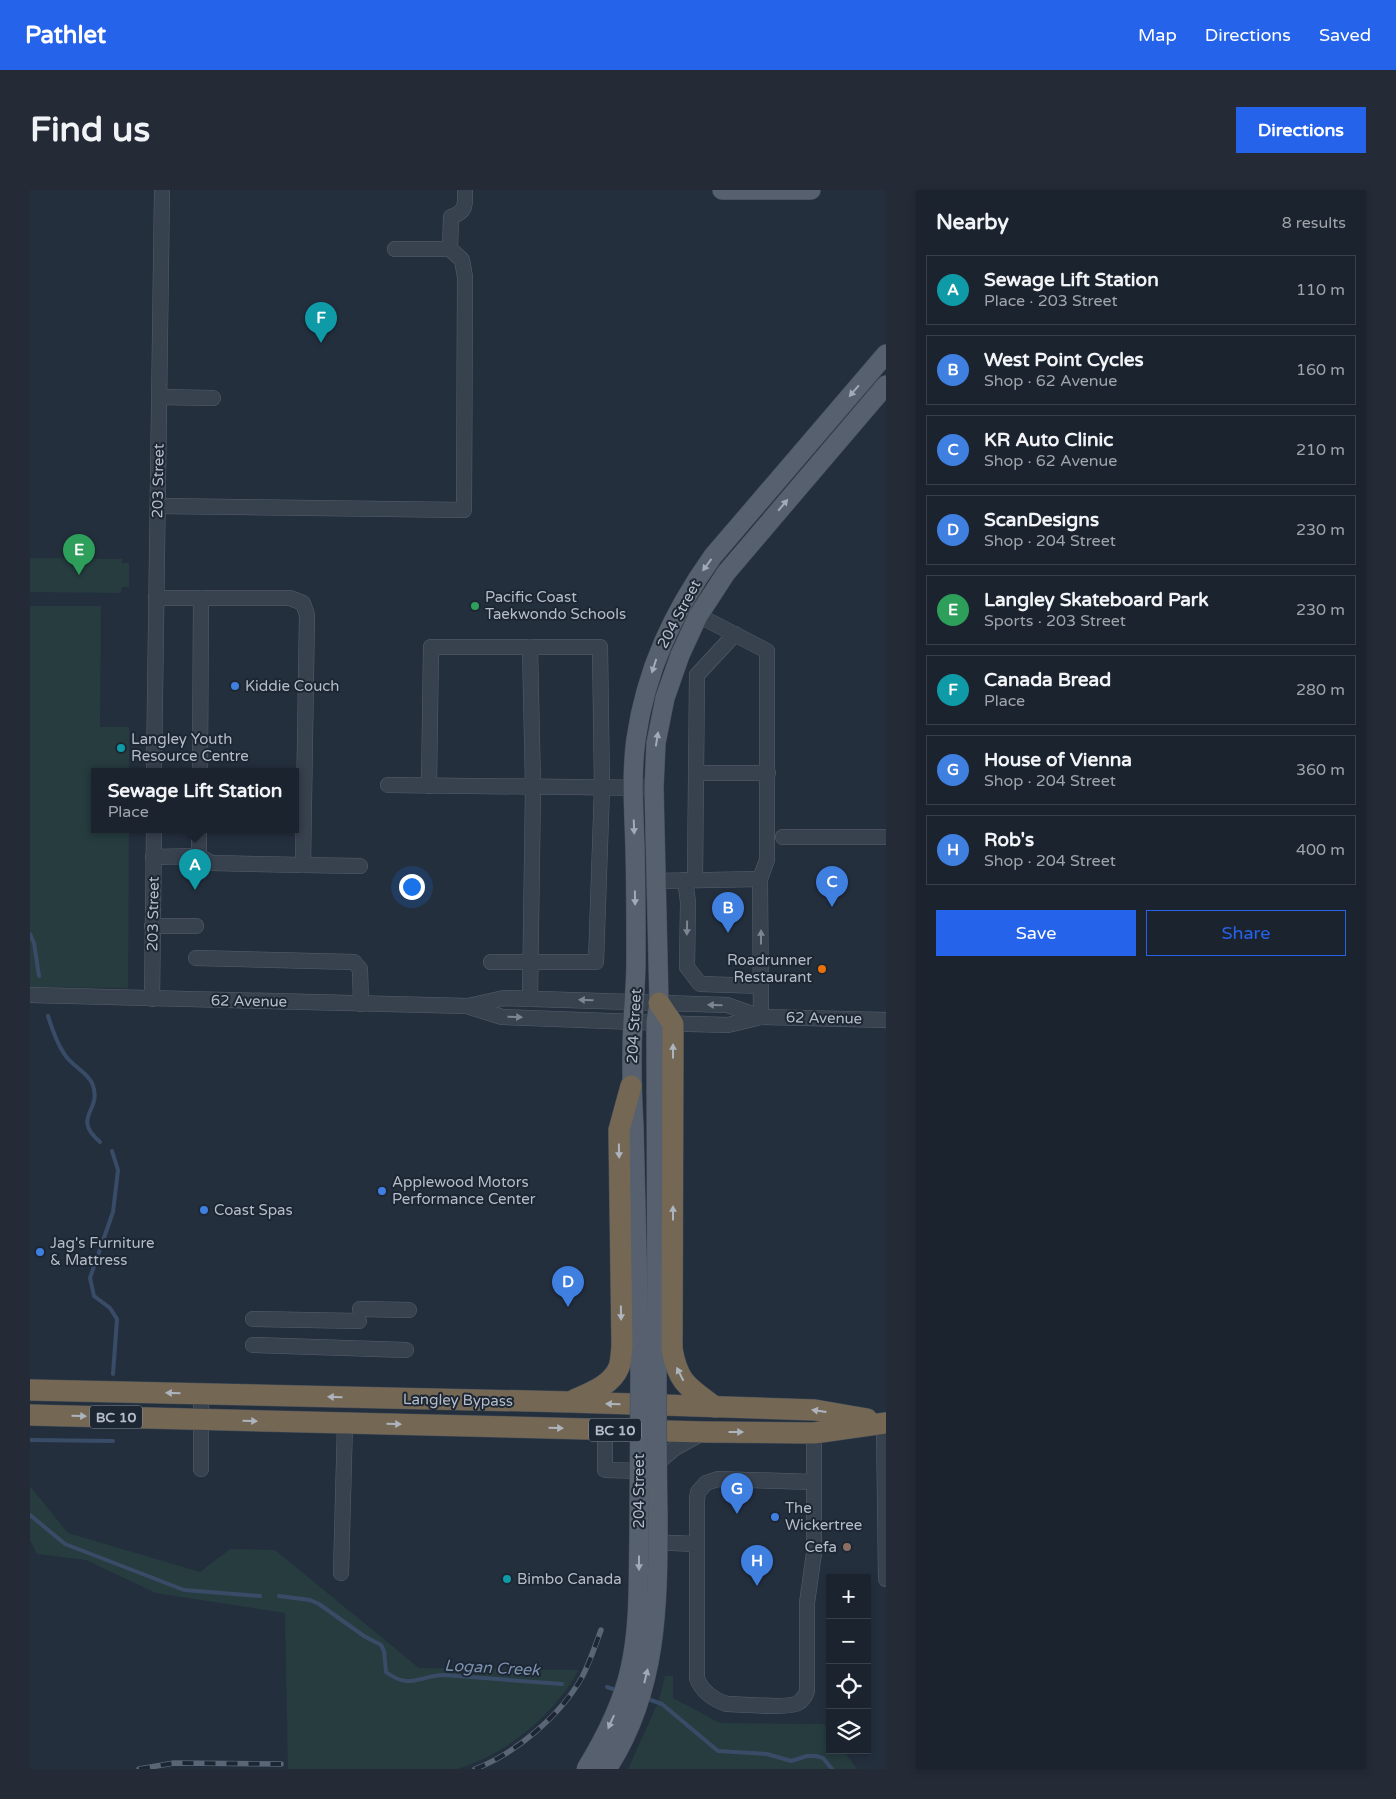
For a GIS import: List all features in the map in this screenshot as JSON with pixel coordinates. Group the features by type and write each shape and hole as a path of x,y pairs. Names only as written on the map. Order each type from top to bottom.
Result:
{"highway":[{"path":"663,1016 672,1349 680,1377 687,1386 715,1407"},
{"path":"570,1402 598,1389 612,1379 619,1367 622,1338 619,1130 631,1086"},
{"name":"Langley Bypass","path":"30,1390 570,1402 815,1410 885,1422"},
{"name":"Langley Bypass","path":"30,1415 704,1432 814,1432 885,1422"}],"main road":[{"path":"722,190 811,190"},
{"name":"204 Street","path":"607,1769 629,1731 649,1666 658,1580 631,1086 636,970 633,788 636,739 646,690 662,642 680,606 713,556 886,354"},
{"name":"204 Street","path":"586,1769 607,1732 616,1710 630,1669 634,1646 663,1016 655,881 654,788 656,743 665,698 680,655 698,616 726,573 886,385"}],"street":[{"name":"203 Street","path":"154,768 162,190"},
{"path":"450,249 451,217 459,214 465,207 465,190"},
{"path":"158,506 464,510 465,277 462,260 450,249 395,249"},
{"path":"159,397 213,398"},
{"path":"156,598 290,598 303,603 307,615 303,865"},
{"path":"200,768 201,598"},
{"path":"680,606 767,651 767,860 760,879 761,1017"},
{"path":"735,634 697,675 696,773 688,902 687,967 700,984 761,986"},
{"path":"429,786 431,647 600,647 602,787 596,962 491,962"},
{"path":"530,647 533,787 530,999"},
{"path":"696,773 768,773"},
{"path":"388,785 654,788"},
{"name":"203 Street","path":"152,999 154,833"},
{"path":"199,833 199,856"},
{"path":"783,837 886,837"},
{"path":"154,857 199,856 211,863 360,866"},
{"path":"655,881 760,879"},
{"path":"152,926 196,926"},
{"path":"196,958 354,962 360,968 361,1004"},
{"name":"62 Avenue","path":"30,995 468,1006 504,998 634,1002 663,1016 728,1025 761,1017 886,1020"},
{"name":"62 Avenue","path":"468,1006 502,1017 633,1022 727,1005 761,1017"},
{"path":"253,1319 360,1315 409,1310"},
{"path":"253,1345 406,1350"},
{"path":"201,1394 201,1469"},
{"path":"885,1422 886,1579"},
{"path":"341,1573 345,1423"},
{"path":"606,1430 606,1470 647,1471 675,1448 704,1432"},
{"path":"814,1432 814,1482 814,1553 808,1603 807,1691 804,1698 797,1704 786,1706 718,1702 700,1685 697,1678 696,1544 698,1492 706,1483 718,1480 814,1482"},
{"path":"647,1471 646,1542 696,1544"}],"green space":[{"path":"30,558 122,559 122,563 129,563 129,587 122,587 121,593 30,592"},
{"path":"30,606 101,606 100,727 129,727 129,768 91,768 91,833 129,833 128,988 30,987"},
{"path":"30,1486 68,1533 200,1572 230,1549 275,1550 419,1668 579,1670 556,1703 527,1731 494,1754 457,1769 288,1769 285,1613 156,1593 86,1560 37,1554 30,1540"},
{"path":"665,1676 673,1676 673,1698 720,1723 824,1724 826,1727 826,1754 846,1754 857,1769 628,1769 659,1700"}],"waterway":[{"path":"30,934 34,943 39,976"},
{"path":"48,1016 62,1051 92,1083 95,1093 87,1119 88,1126 100,1142"},
{"path":"112,1151 118,1170 113,1212 90,1278 94,1296 110,1308 117,1319 113,1374"},
{"path":"30,1440 113,1441"},
{"name":"Logan Creek","path":"30,1515 65,1544 184,1590 260,1596"},
{"name":"Logan Creek","path":"279,1596 310,1600 319,1604 364,1636 381,1645 384,1651 386,1672 402,1680 414,1681 444,1675 562,1684"},
{"name":"Logan Creek","path":"607,1687 619,1691"},
{"name":"Logan Creek","path":"645,1698 662,1704 718,1751 767,1754 791,1761 807,1756 816,1756 823,1758 832,1769"}],"railway":[{"path":"475,1769 506,1754 536,1732 562,1705 582,1677 601,1630"},
{"path":"139,1769 174,1763 281,1764"}],"place":[{"name":"Canada Bread","path":"321,343"},
{"name":"Langley Skateboard Park","path":"79,575"},
{"name":"Pacific Coast Taekwondo Schools","path":"475,606"},
{"name":"Kiddie Couch","path":"235,686"},
{"name":"Langley Youth Resource Centre","path":"121,748"},
{"name":"Sewage Lift Station","path":"195,890"},
{"name":"KR Auto Clinic","path":"832,907"},
{"name":"West Point Cycles","path":"728,933"},
{"name":"Roadrunner Restaurant","path":"822,969"},
{"name":"Applewood Motors Performance Center","path":"382,1191"},
{"name":"Coast Spas","path":"204,1210"},
{"name":"Jag's Furniture & Mattress","path":"40,1252"},
{"name":"ScanDesigns","path":"568,1307"},
{"name":"House of Vienna","path":"737,1514"},
{"name":"The Wickertree","path":"775,1517"},
{"name":"Cefa","path":"847,1547"},
{"name":"Bimbo Canada","path":"507,1579"},
{"name":"Rob's","path":"757,1586"}]}
